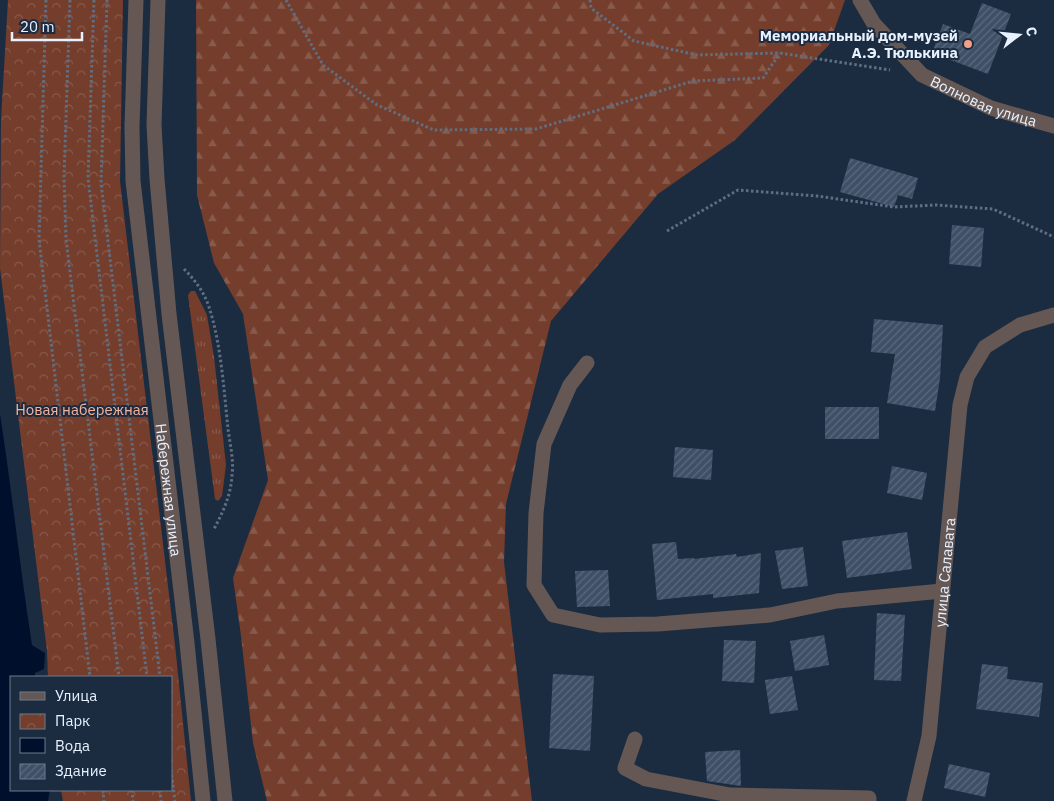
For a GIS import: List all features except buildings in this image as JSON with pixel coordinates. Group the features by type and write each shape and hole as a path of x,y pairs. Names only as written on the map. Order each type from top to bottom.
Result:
{"street":[{"name":"Набережная улица","path":"136,0 132,127 133,181 187,643 203,801"},
{"name":"Набережная улица","path":"158,0 154,125 157,179 169,314 205,610 224,801"},
{"name":"Волновая улица","path":"860,0 874,24 922,75 991,108 1054,126"},
{"name":"улица Салавата","path":"914,801 929,736 960,405 967,376 985,347 1020,325 1054,315"},
{"path":"587,364 570,385 544,444 536,513 534,585 553,616 600,626 658,624 770,615 837,601 942,591"},
{"path":"635,740 625,768 646,779 730,795 869,798 869,801"}],"path":[{"path":"46,0 39,239 90,676"},
{"path":"70,0 64,177 66,239 118,676"},
{"path":"94,0 88,178 147,676"},
{"path":"107,0 101,183 160,676"},
{"path":"286,0 322,65 377,105 434,130 536,129 693,81 763,78 780,53"},
{"path":"590,0 591,8 634,41 697,55 780,53 922,75"},
{"path":"667,231 738,190 817,196 894,207 936,205 993,209 1054,236"},
{"path":"180,263 199,285 209,306 216,337 225,400 233,472 226,507 213,532"},
{"path":"172,778 175,801"}],"green space":[{"name":"Новая набережная","path":"8,0 123,0 120,181 175,645 191,801 63,801 61,791 172,791 172,676 48,676 47,651 0,268 1,120"},
{"path":"196,0 845,0 829,45 735,140 658,194 551,321 506,504 504,562 532,801 267,801 253,743 233,578 268,480 243,314 214,263 197,195"},
{"path":"191,291 195,291 207,315 214,357 226,465 222,496 218,501 215,499 188,295"}],"water":[{"path":"0,414 32,645 45,653 44,669 35,673 35,676 10,676 10,791 50,791 48,801 0,801"}],"place":[{"name":"Мемориальный дом-музей А.Э. Тюлькина","path":"968,44"}]}
